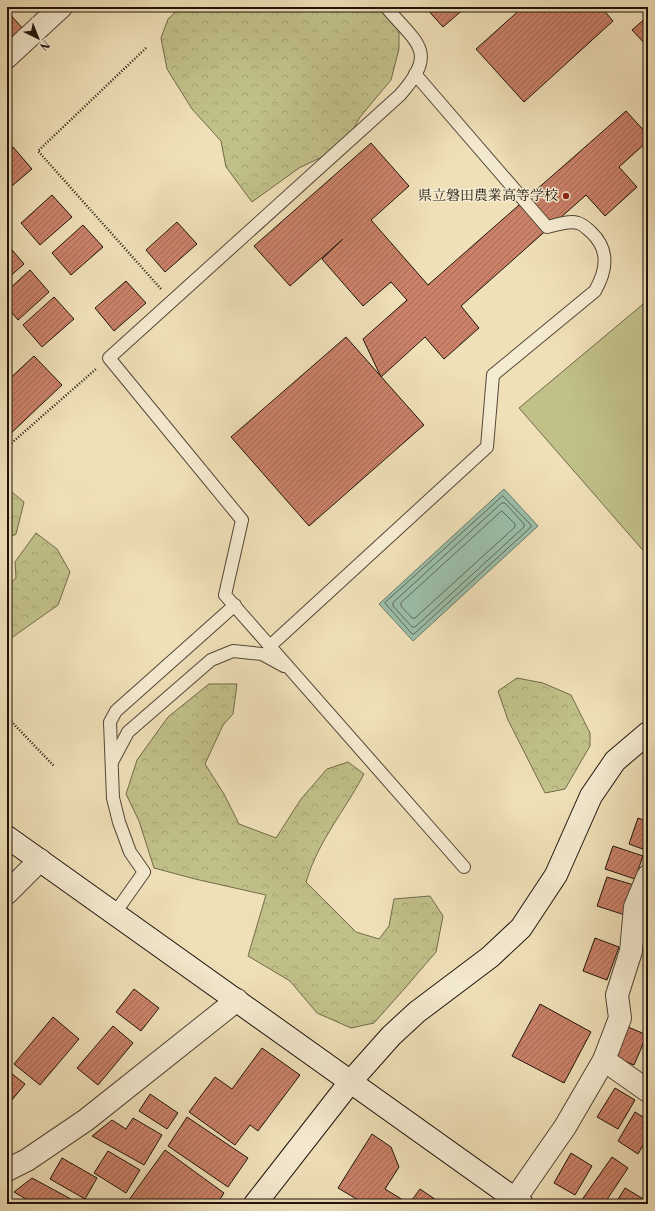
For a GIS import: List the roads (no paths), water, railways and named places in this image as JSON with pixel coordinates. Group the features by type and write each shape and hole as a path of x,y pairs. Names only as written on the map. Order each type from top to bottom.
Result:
{"street":[{"path":"7,57 61,7"},
{"path":"255,1204 351,1081 396,1031 417,1012 490,957 521,928 556,876 591,796 615,762 648,733"},
{"path":"7,837 519,1202 604,1060 620,1018 617,995 631,951 635,907 648,876"},
{"path":"7,893 40,860"},
{"path":"7,1170 27,1160 86,1120 237,1000"},
{"path":"604,1060 648,1091"}],"lane":[{"path":"386,7 419,45 422,55 412,82 400,96 109,358 242,520 225,595 464,867"},
{"path":"270,646 487,447 493,375 595,291 604,276 605,261 598,239 579,223 566,223 547,227 415,74"},
{"path":"115,913 144,872 130,852 119,822 113,798 110,722 116,711 235,605"},
{"path":"112,763 128,732 211,660 233,651 262,654 290,669"}],"water":[{"path":"504,489 538,526 413,641 379,604"}],"place":[{"name":"県立磐田農業高等学校","path":"566,196"}]}
